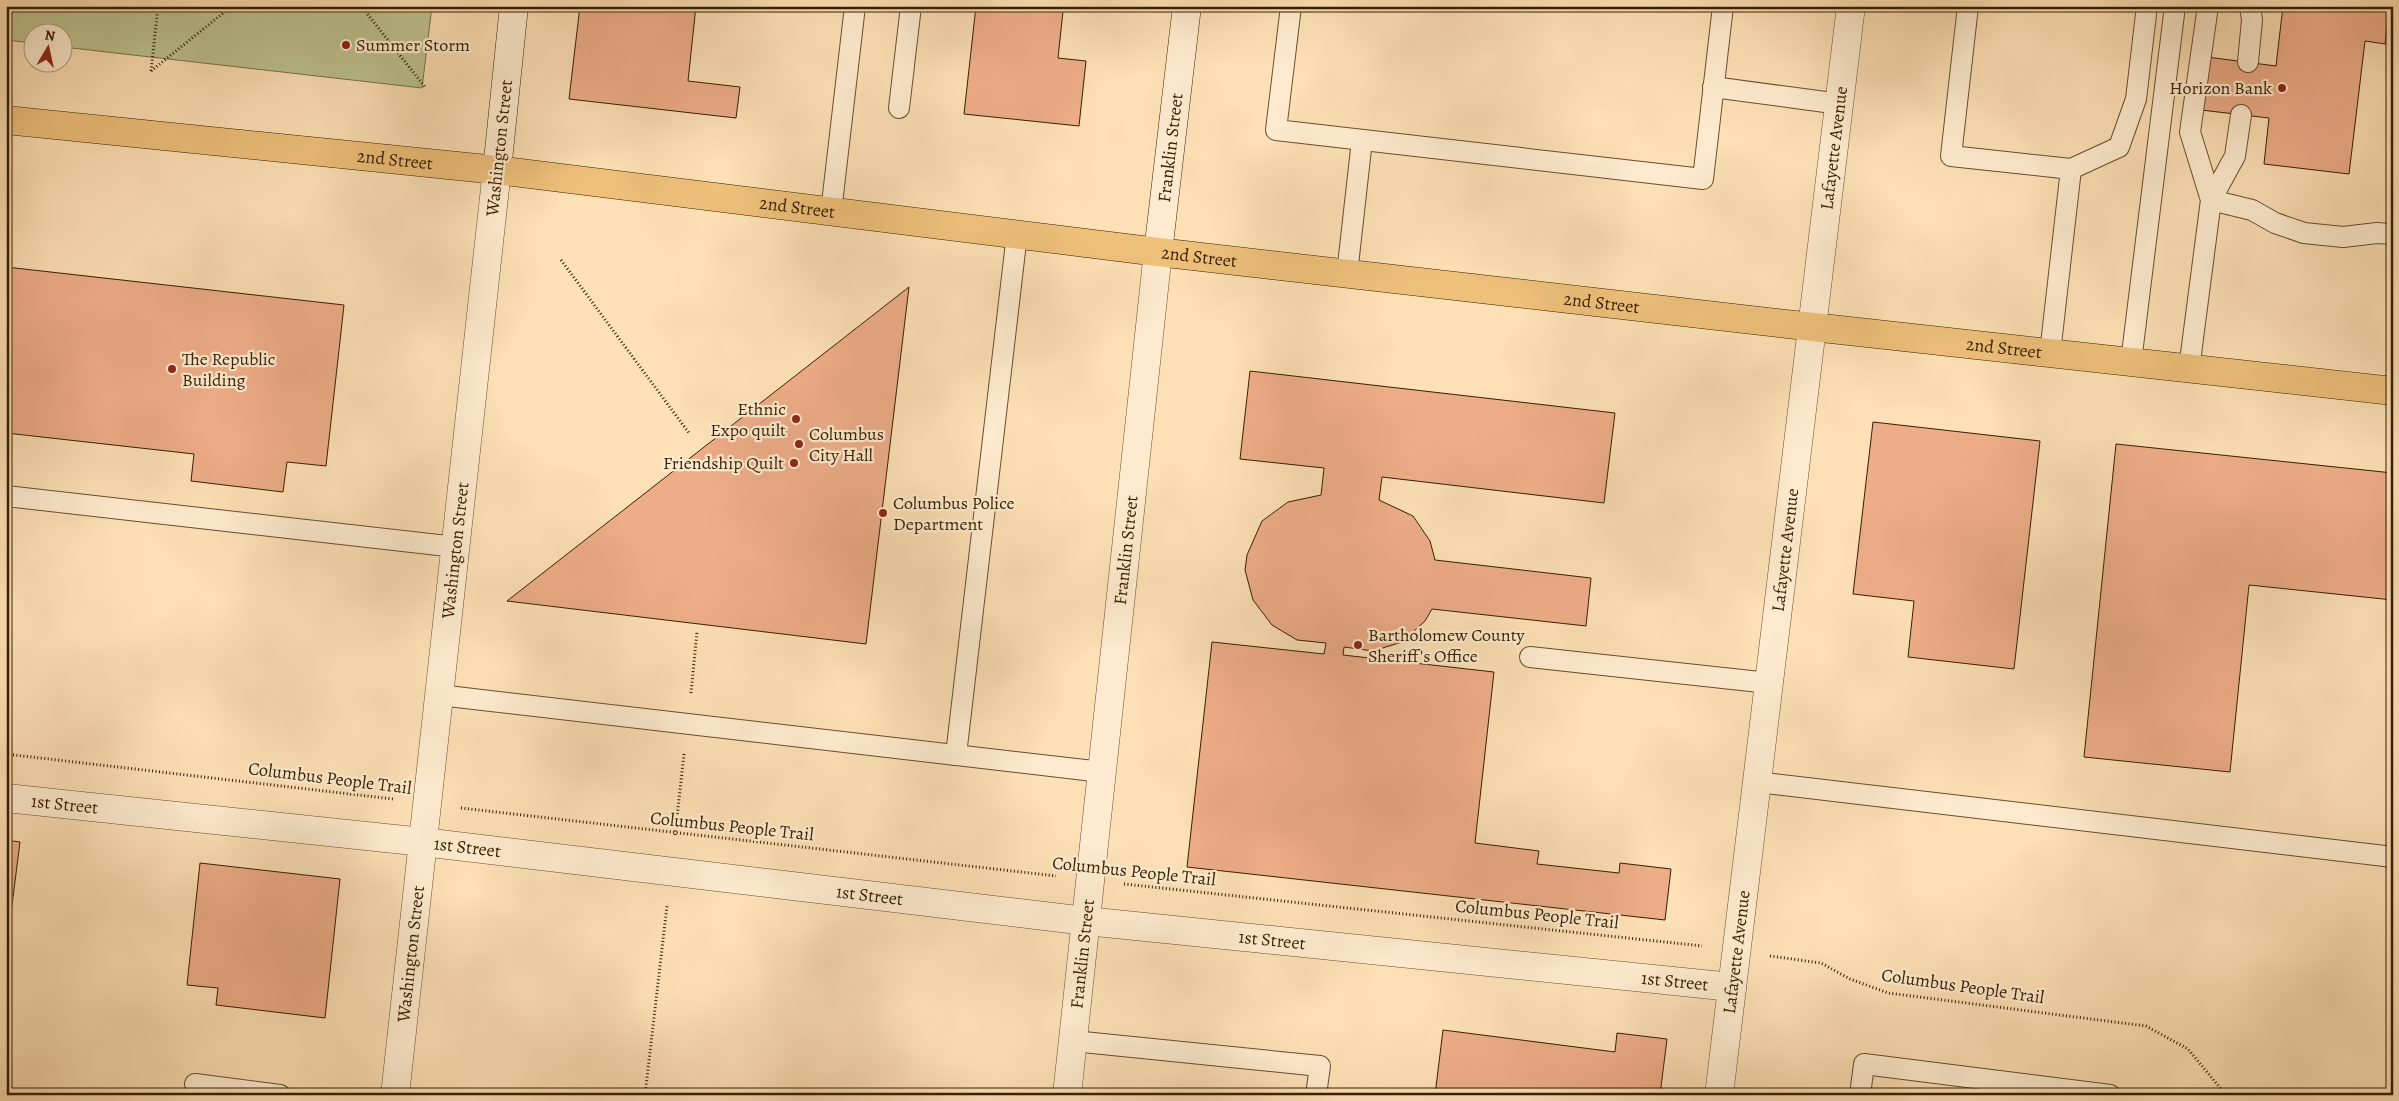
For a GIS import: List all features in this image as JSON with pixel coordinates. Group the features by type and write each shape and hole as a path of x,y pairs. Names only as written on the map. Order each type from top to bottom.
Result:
{"highway":[{"name":"2nd Street","path":"6,120 497,170 1158,252 2393,391"}],"street":[{"name":"Washington Street","path":"396,1095 514,6"},
{"name":"Franklin Street","path":"1067,1095 1158,252 1187,6"},
{"name":"Lafayette Avenue","path":"1719,1095 1851,6"},
{"name":"1st Street","path":"6,798 424,842 1086,921 1732,987"}],"lane":[{"path":"831,212 855,6"},
{"path":"899,108 911,6"},
{"path":"1291,6 1276,130 1703,179 1723,6"},
{"path":"1968,6 1951,156 2071,170 2119,147 2136,99 2147,6"},
{"path":"2131,362 2176,6"},
{"path":"2208,6 2190,132 2211,200"},
{"path":"2248,62 2252,20 2250,6"},
{"path":"1713,87 1840,104"},
{"path":"2189,369 2211,200 2235,156 2241,115"},
{"path":"1347,274 1362,140"},
{"path":"2050,353 2071,170"},
{"path":"2211,200 2252,210 2275,222 2304,233 2343,237 2377,233 2393,234"},
{"path":"956,755 1018,234"},
{"path":"6,496 456,547"},
{"path":"1530,657 1769,683"},
{"path":"439,695 1102,772"},
{"path":"1757,782 2393,857"},
{"path":"1073,1041 1320,1066 1316,1095"},
{"path":"1860,1095 1864,1064 2110,1095"},
{"path":"195,1084 280,1095"}],"path":[{"path":"158,6 151,71 232,6"},
{"path":"361,6 425,87"},
{"path":"561,260 689,433"},
{"name":"Columbus People Trail","path":"6,754 1089,880 1692,944 1736,952 1821,963 1850,979 1888,993 2146,1026 2188,1049 2226,1095"}],"green space":[{"path":"6,6 432,6 422,88 72,48 72,22 22,22 22,42 6,40"}],"building":[{"path":"580,6 696,6 688,81 740,87 736,118 569,99"},
{"path":"976,6 1018,6 1063,11 1058,58 1086,61 1079,126 964,114"},
{"name":"Horizon Bank","path":"2283,6 2390,6 2385,44 2365,41 2349,174 2264,164 2269,118 2201,110 2207,57 2276,66"},
{"name":"The Republic Building","path":"6,267 344,305 326,466 287,462 283,492 191,481 194,454 6,433"},
{"name":"Columbus City Hall","path":"909,287 866,644 507,601"},
{"name":"Bartholomew County Sheriff's Office","path":"1250,371 1615,413 1604,503 1382,477 1379,500 1413,516 1430,541 1435,560 1591,578 1586,626 1432,609 1425,621 1402,642 1373,651 1344,647 1343,655 1494,672 1475,843 1539,851 1537,864 1619,873 1620,863 1671,869 1665,920 1187,867 1212,642 1324,654 1326,643 1297,640 1272,625 1253,600 1245,570 1247,555 1262,521 1288,502 1321,495 1324,468 1240,459"},
{"path":"1873,422 2040,441 2014,669 1908,657 1914,601 1853,594"},
{"path":"2116,444 2393,473 2393,600 2249,585 2230,772 2084,757"},
{"path":"6,840 20,842 9,929 6,928"},
{"path":"200,863 340,879 325,1018 216,1005 218,988 187,985"},
{"path":"1443,1030 1615,1052 1617,1033 1667,1039 1660,1095 1435,1095"}],"place":[{"name":"Summer Storm","path":"346,45"},
{"name":"Horizon Bank","path":"2282,88"},
{"name":"The Republic Building","path":"172,369"},
{"name":"Ethnic Expo quilt","path":"796,419"},
{"name":"Columbus City Hall","path":"799,444"},
{"name":"Friendship Quilt","path":"794,463"},
{"name":"Columbus Police Department","path":"883,513"},
{"name":"Bartholomew County Sheriff's Office","path":"1358,645"}]}
